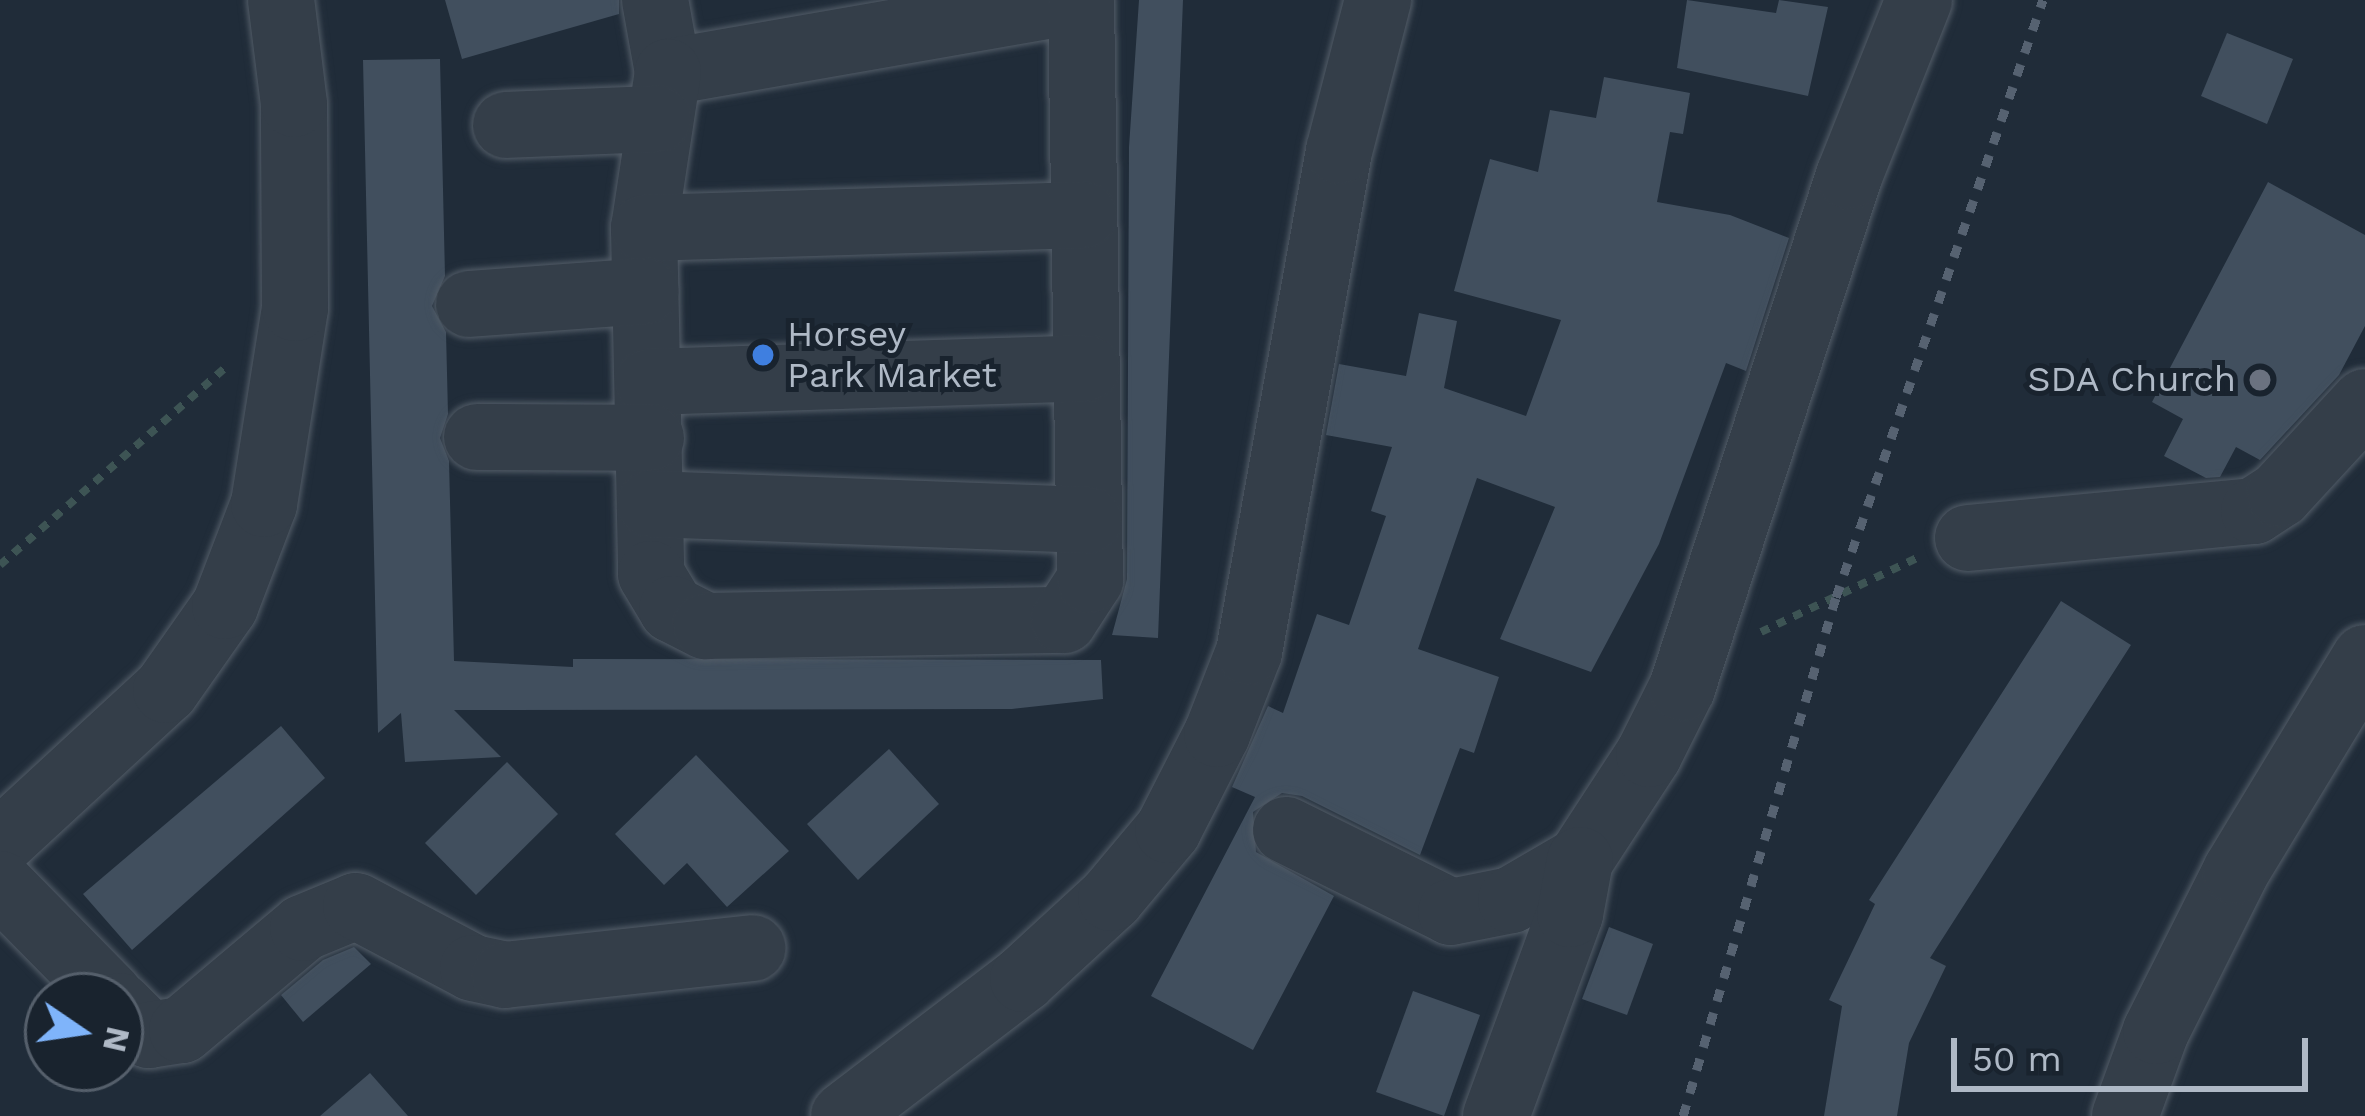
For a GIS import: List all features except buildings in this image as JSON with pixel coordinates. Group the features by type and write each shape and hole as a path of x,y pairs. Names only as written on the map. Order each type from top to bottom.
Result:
{"street":[{"path":"0,843 166,690 225,606 264,504 295,308 294,104 281,0"},
{"path":"506,125 663,95 1081,2 1090,580 1064,620 706,626 672,609 651,574 645,260 663,95 656,0"},
{"path":"844,1116 1023,979 1111,898 1168,830 1217,734 1249,652 1339,151 1378,0"},
{"path":"1496,1116 1570,914 1580,860 1649,754 1682,688 1849,176 1919,0"},
{"path":"469,304 645,260 1084,214"},
{"path":"477,437 649,410 1087,368"},
{"path":"1967,538 2254,511 2281,494 2365,402"},
{"path":"650,504 1089,520"},
{"path":"2125,1116 2156,1031 2236,871 2365,658"},
{"path":"1286,830 1451,912 1510,900 1580,860"},
{"path":"0,884 86,972"},
{"path":"144,1030 149,1035 182,1030 303,928 356,906 473,968 505,975 753,948"}],"path":[{"path":"0,565 295,308"},
{"path":"1754,636 1967,538"}],"railway":[{"path":"1683,1116 1836,597 2043,0"}],"place":[{"name":"Horsey Park Market","path":"763,355"},
{"name":"SDA Church","path":"2260,380"}]}
